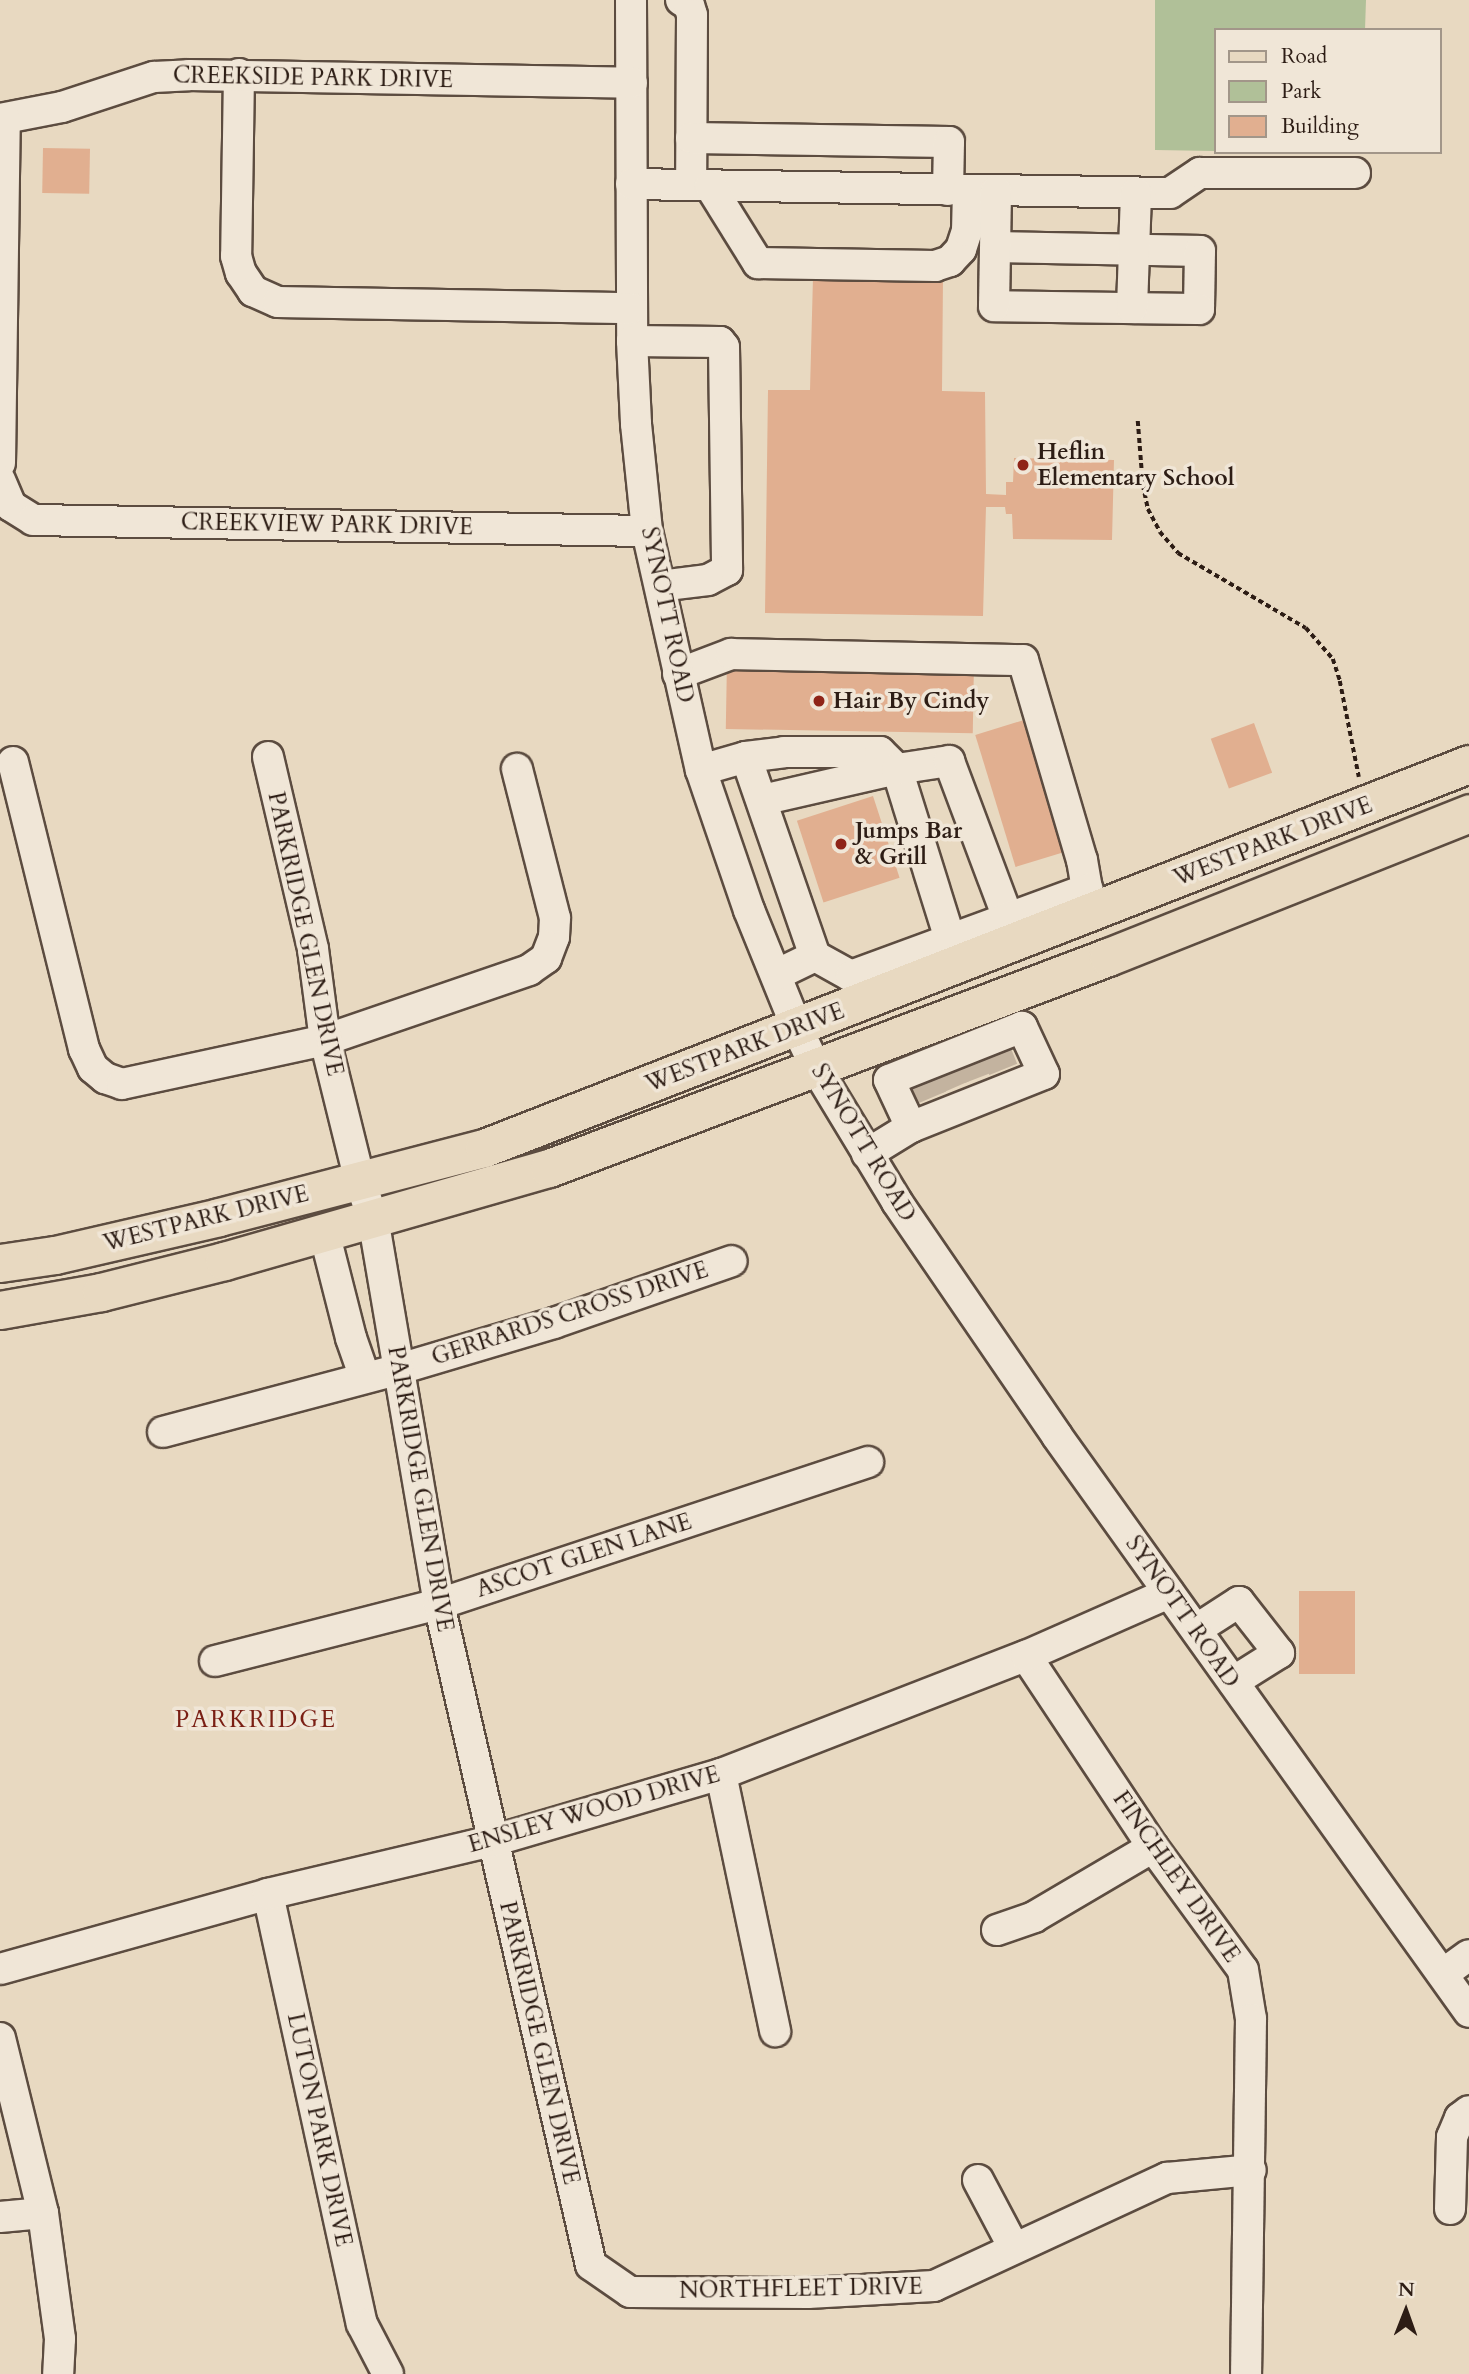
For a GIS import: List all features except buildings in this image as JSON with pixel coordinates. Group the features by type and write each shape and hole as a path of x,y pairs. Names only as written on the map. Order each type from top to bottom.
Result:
{"main road":[{"name":"WESTPARK DRIVE","path":"0,1263 81,1249 484,1148 797,1028 954,952 1090,901 1364,807 1469,764"},
{"name":"WESTPARK DRIVE","path":"0,1310 101,1292 549,1168 816,1068 969,1069 1108,957 1469,813"},
{"path":"1090,901 1108,957"}],"street":[{"name":"SYNOTT ROAD","path":"631,0 632,341 636,424 648,531 701,771 748,910 797,1028 816,1068 897,1202 1169,1593 1469,2012"},
{"path":"681,0 689,5 692,15 691,138 700,185 758,262 935,266 950,261 961,249 967,231 971,190"},
{"name":"CREEKSIDE PARK DRIVE","path":"2,119 62,107 154,77 239,74 632,83"},
{"path":"239,74 236,256 240,273 253,291 278,302 632,308"},
{"path":"0,463 2,119"},
{"path":"691,138 949,142 996,247 994,306 1199,309 1200,251 996,247"},
{"path":"631,184 1170,193 1200,173 1355,173"},
{"path":"1132,308 1136,193"},
{"path":"632,341 720,341 724,347 727,570 708,580 660,586"},
{"name":"CREEKVIEW PARK DRIVE","path":"5,493 33,520 648,531"},
{"path":"678,674 732,654 1023,660 1082,860 1090,901 1008,918 954,952 851,976 815,956 746,757"},
{"path":"701,771 746,757 784,752 880,752 897,769 954,952"},
{"name":"PARKRIDGE GLEN DRIVE","path":"268,757 313,949 325,1040 360,1181 373,1218 439,1604 580,2220"},
{"path":"762,800 897,769 949,761 1008,918"},
{"path":"13,762 84,1049 93,1068 105,1079 122,1084 325,1040 529,970 546,958 554,937 555,918 517,769"},
{"path":"776,975 815,956"},
{"path":"911,1127 889,1080 969,1069"},
{"path":"867,1154 911,1127 969,1069"},
{"path":"324,1232 351,1338 365,1378"},
{"name":"GERRARDS CROSS DRIVE","path":"163,1432 399,1369 554,1323 732,1261"},
{"name":"ASCOT GLEN LANE","path":"215,1661 439,1604 868,1462"},
{"name":"ENSLEY WOOD DRIVE","path":"0,1969 268,1894 493,1841 721,1774 1026,1656 1169,1593"},
{"path":"1197,1629 1239,1602 1279,1653 1233,1682"},
{"name":"FINCHLEY DRIVE","path":"1026,1656 1153,1847 1242,1970 1251,2018 1251,2171 1246,2374"},
{"path":"721,1774 775,2031"},
{"path":"997,1930 1034,1917 1153,1847"},
{"name":"LUTON PARK DRIVE","path":"268,1894 362,2324 384,2368"},
{"path":"1443,1974 1469,1955"},
{"path":"0,2038 43,2213 60,2339 58,2374"},
{"path":"1450,2210 1451,2137 1460,2118 1469,2110"},
{"name":"NORTHFLEET DRIVE","path":"580,2220 591,2264 630,2292 808,2293 934,2286 1167,2178 1251,2171"},
{"path":"978,2180 1014,2248"},
{"path":"0,2217 43,2213"}],"path":[{"path":"1138,421 1143,485 1148,509 1160,532 1178,553 1306,628 1333,659 1340,681 1364,807"}],"green space":[{"path":"1155,0 1366,0 1365,28 1214,28 1214,151 1155,150"}],"tunnel":[{"path":"995,1049 1003,1069"},
{"path":"972,1060 979,1078"},
{"path":"947,1069 955,1087"},
{"path":"924,1078 932,1097"}],"place":[{"name":"Heflin Elementary School","path":"1023,465"},
{"name":"Hair By Cindy","path":"819,701"},
{"name":"Jumps Bar & Grill","path":"841,844"}],"district":[{"name":"PARKRIDGE","path":"256,1720"}]}
